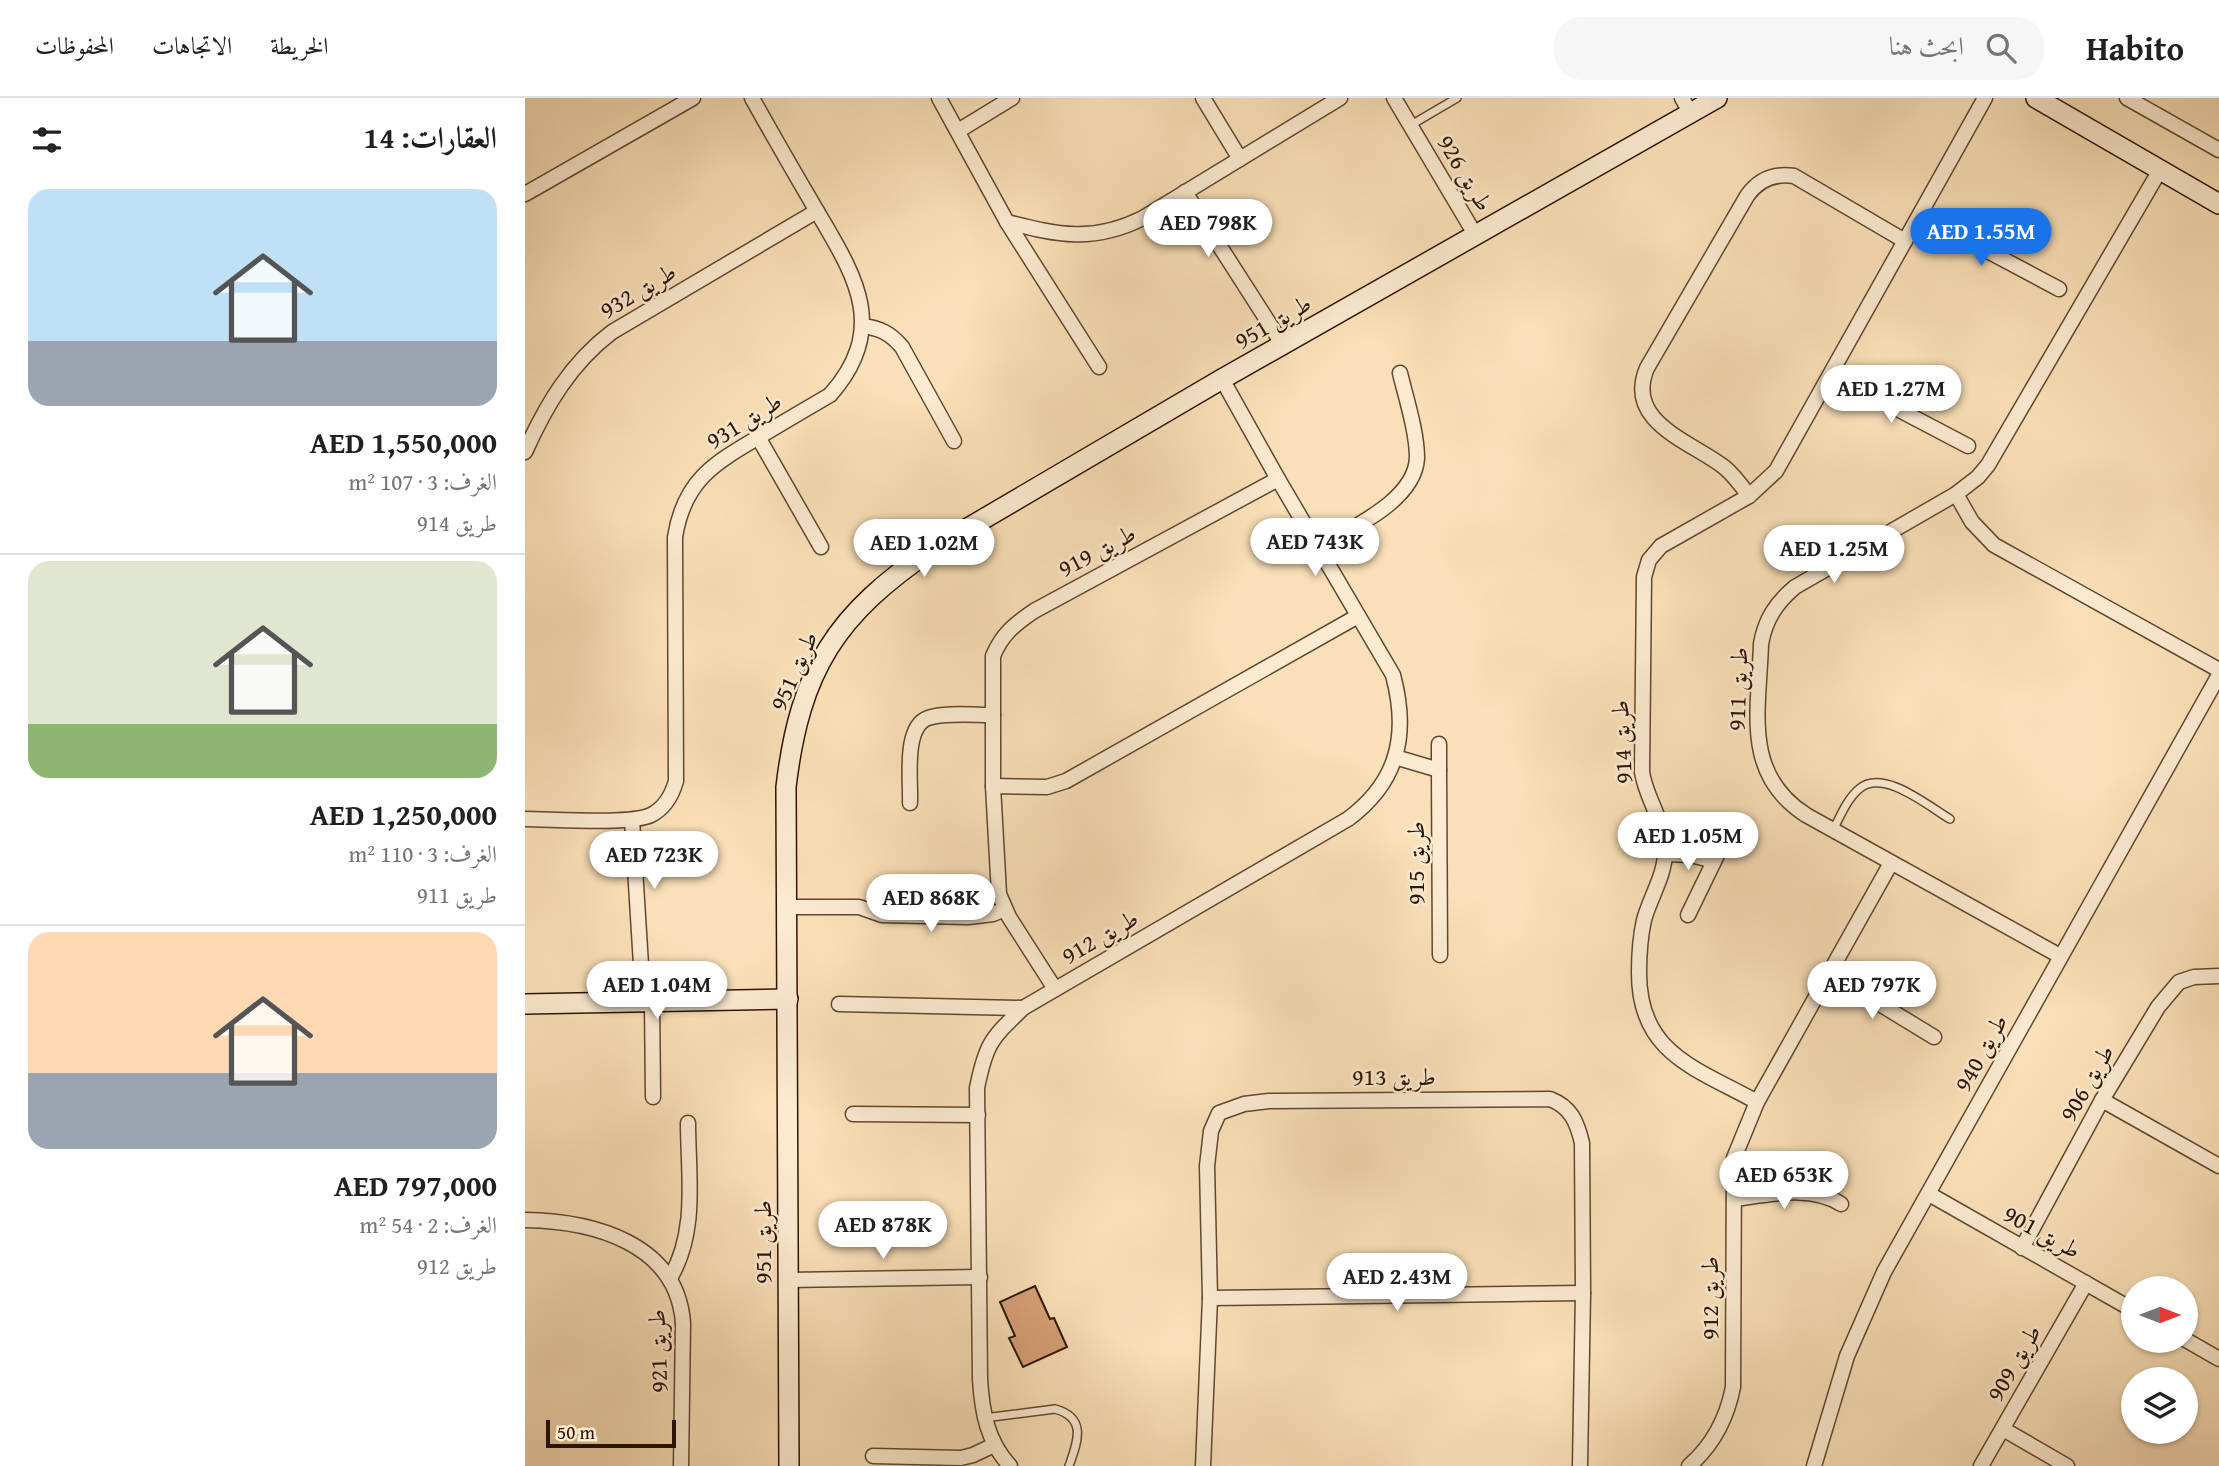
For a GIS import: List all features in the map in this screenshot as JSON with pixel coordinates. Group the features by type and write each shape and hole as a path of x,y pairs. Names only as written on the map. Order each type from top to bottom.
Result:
{"street":[{"path":"525,194 693,98"},
{"name":"طريق 931","path":"525,819 632,820 661,808 668,800 676,781 675,537 678,520 692,488 715,463 830,395 843,381 859,346 862,326 858,289 851,272 752,98"},
{"path":"939,98 1007,222 1099,367"},
{"path":"958,131 1012,98"},
{"path":"1203,98 1240,159"},
{"path":"1007,222 1059,234 1098,234 1129,225 1340,98"},
{"name":"طريق 926","path":"1394,98 1476,236"},
{"name":"طريق 951","path":"789,1466 786,787 794,730 801,705 820,661 841,628 867,599 895,574 925,555 1222,379 1476,236 1686,105 1717,98"},
{"name":"طريق 914","path":"1757,1102 1674,1055 1657,1038 1645,1017 1639,994 1641,933 1664,866 1665,854 1663,830 1645,789 1641,772 1644,577 1649,560 1661,546 1749,496 1776,471 1985,98"},
{"path":"2036,98 2219,204"},
{"path":"2127,98 2219,150"},
{"name":"طريق 911","path":"2060,956 1793,807 1782,796 1765,771 1758,741 1761,644 1763,631 1776,606 1795,587 1956,494 1978,477 1997,453 2160,170"},
{"path":"1749,496 1723,467 1650,416 1645,408 1641,387 1647,368 1747,196 1767,178 1794,176 1905,241"},
{"path":"1185,192 1283,345"},
{"name":"طريق 932","path":"525,452 558,388 582,357 597,344 612,332 817,211"},
{"path":"1920,215 2059,289"},
{"path":"862,326 878,328 892,335 902,346 954,441"},
{"path":"1318,548 1390,504 1410,483 1417,456 1400,373"},
{"path":"1831,374 1968,446"},
{"name":"طريق 912","path":"1010,1466 994,1445 985,1418 980,1379 977,1088 982,1060 992,1038 1023,1008 1348,820 1368,804 1383,784 1395,757 1399,738 1400,719 1393,675 1277,479 1222,379"},
{"path":"758,438 821,547"},
{"name":"طريق 919","path":"1055,989 1005,909 997,878 993,786 993,656 999,640 1010,627 1034,611 1277,479"},
{"path":"1956,494 1972,522 1994,545 2219,673"},
{"path":"993,786 1047,787 1066,781 1358,616"},
{"name":"طريق 940","path":"1814,1466 1847,1356 1884,1272 2219,673"},
{"path":"910,803 912,735 918,724 937,716 993,715"},
{"name":"طريق 915","path":"1439,744 1440,955"},
{"path":"1395,757 1439,770"},
{"path":"632,820 653,1097"},
{"path":"1688,915 1721,847"},
{"path":"1665,854 1691,855 1714,861"},
{"name":"طريق 912","path":"1689,1466 1712,1442 1729,1406 1733,1387 1734,1158 1757,1102 1891,863"},
{"path":"788,907 859,908 881,915 968,917 993,914 1005,909"},
{"path":"1829,973 1934,1037"},
{"name":"طريق 906","path":"2022,1248 2102,1100 2158,1007 2179,982 2195,977 2219,976"},
{"path":"525,1004 788,999"},
{"path":"839,1004 1023,1008"},
{"name":"طريق 913","path":"1203,1466 1210,1298 1207,1166 1211,1131 1219,1114 1244,1104 1282,1101 1549,1099 1561,1103 1571,1112 1581,1143 1583,1293 1580,1466"},
{"path":"2102,1100 2219,1166"},
{"path":"853,1114 978,1115"},
{"name":"طريق 921","path":"670,1278 683,1255 689,1229 688,1123"},
{"path":"1734,1199 1807,1193 1833,1199 1841,1204"},
{"name":"طريق 901","path":"1929,1194 2121,1303"},
{"name":"طريق 921","path":"525,1220 548,1220 579,1225 609,1234 647,1253 670,1278 680,1300 683,1323 681,1466"},
{"path":"787,1280 980,1277"},
{"name":"طريق 909","path":"1981,1466 2086,1283"},
{"path":"1210,1298 1583,1293"},
{"path":"2198,1347 2219,1359"},
{"path":"2003,1429 2067,1466"},
{"path":"873,1456 961,1458 994,1445"}],"lane":[{"path":"1411,126 1457,98"},
{"path":"1833,830 1856,791 1873,782 1892,784 1950,819"},
{"path":"985,1418 1046,1410 1064,1412 1076,1425 1078,1434 1069,1466"}],"building":[{"path":"1035,1286 1067,1347 1023,1367 1009,1338 1015,1336 1000,1302"}]}
